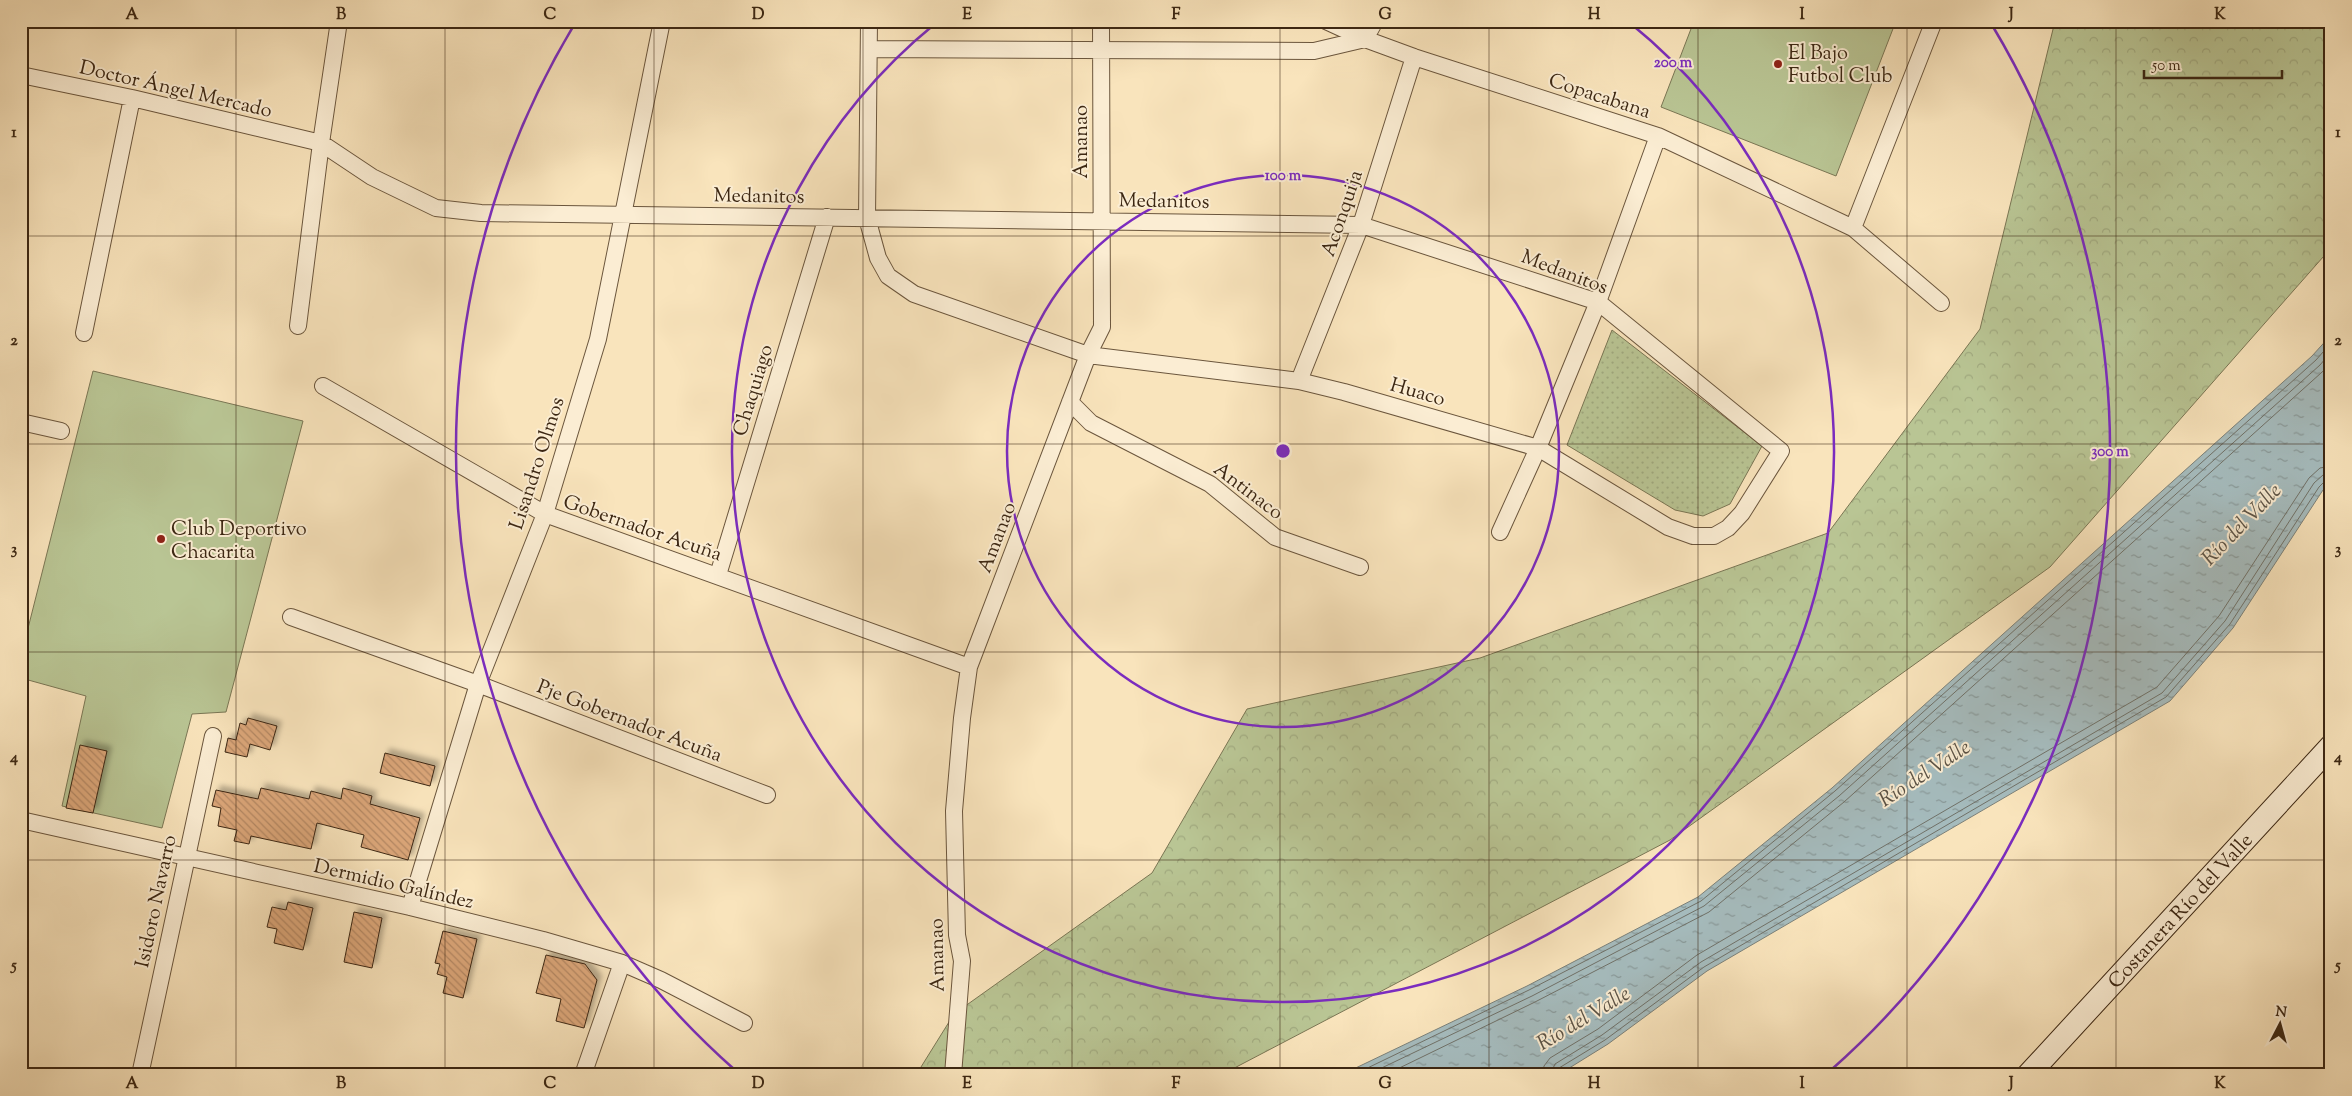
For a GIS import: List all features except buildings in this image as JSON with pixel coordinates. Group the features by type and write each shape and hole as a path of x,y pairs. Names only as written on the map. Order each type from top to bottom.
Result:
{"main road":[{"name":"Costanera Río del Valle","path":"2028,1075 2331,746"}],"street":[{"path":"298,326 338,21"},
{"name":"Lisandro Olmos","path":"410,907 478,684 544,514 598,339 662,21"},
{"path":"868,21 867,218 878,258 888,276 914,294 1088,356"},
{"name":"Amanao","path":"953,1075 962,961 957,936 954,810 962,718 969,667 1070,402 1102,327 1101,21"},
{"name":"Copacabana","path":"1326,21 1365,39 1414,57 1658,136 1853,228 1941,303"},
{"path":"869,49 1314,51 1365,39 1375,21"},
{"path":"1853,228 1934,21"},
{"name":"Aconquija","path":"1299,381 1362,225 1414,57"},
{"name":"Doctor Ángel Mercado","path":"21,75 132,98 321,143"},
{"path":"84,333 132,98"},
{"path":"1500,532 1538,448 1598,302 1658,136"},
{"name":"Medanitos","path":"321,143 372,177 436,208 481,213 1362,225 1598,302 1781,451 1742,513 1728,528 1714,536"},
{"name":"Chaquiago","path":"718,575 827,217"},
{"name":"Huaco","path":"1088,356 1299,381 1344,392 1538,448 1668,527 1693,536 1714,536"},
{"name":"Gobernador Acuña","path":"323,386 544,514 718,575 969,667"},
{"name":"Antinaco","path":"1070,402 1091,423 1210,484 1275,537 1360,567"},
{"path":"21,422 61,431"},
{"name":"Pje Gobernador Acuña","path":"291,617 478,684 766,795"},
{"name":"Isidoro Navarro","path":"140,1075 213,736"},
{"name":"Dermidio Galíndez","path":"21,820 410,907 543,940 622,963 661,980 744,1023"},
{"path":"583,1075 622,963"}],"green space":[{"name":"El Bajo Futbol Club","path":"1694,21 1896,21 1836,176 1661,107"},
{"path":"2055,21 2331,21 2331,248 2050,567 1670,840 1221,1075 916,1075 954,1014 1152,873 1247,709 1480,658 1828,533 1980,329"},
{"path":"1612,330 1762,446 1730,504 1703,516 1675,510 1567,445"},
{"name":"Club Deportivo Chacarita","path":"93,371 303,421 226,712 192,714 162,828 62,806 86,696 21,678 21,656"}],"water":[{"name":"Río del Valle","path":"2331,335 2331,483 2323,490 2233,628 2170,701 1707,971 1608,1044 1558,1075 1341,1075 1527,986 1698,897 1832,788 2312,356"}],"place":[{"name":"El Bajo Futbol Club","path":"1778,64"},
{"name":"Club Deportivo Chacarita","path":"161,539"}]}
